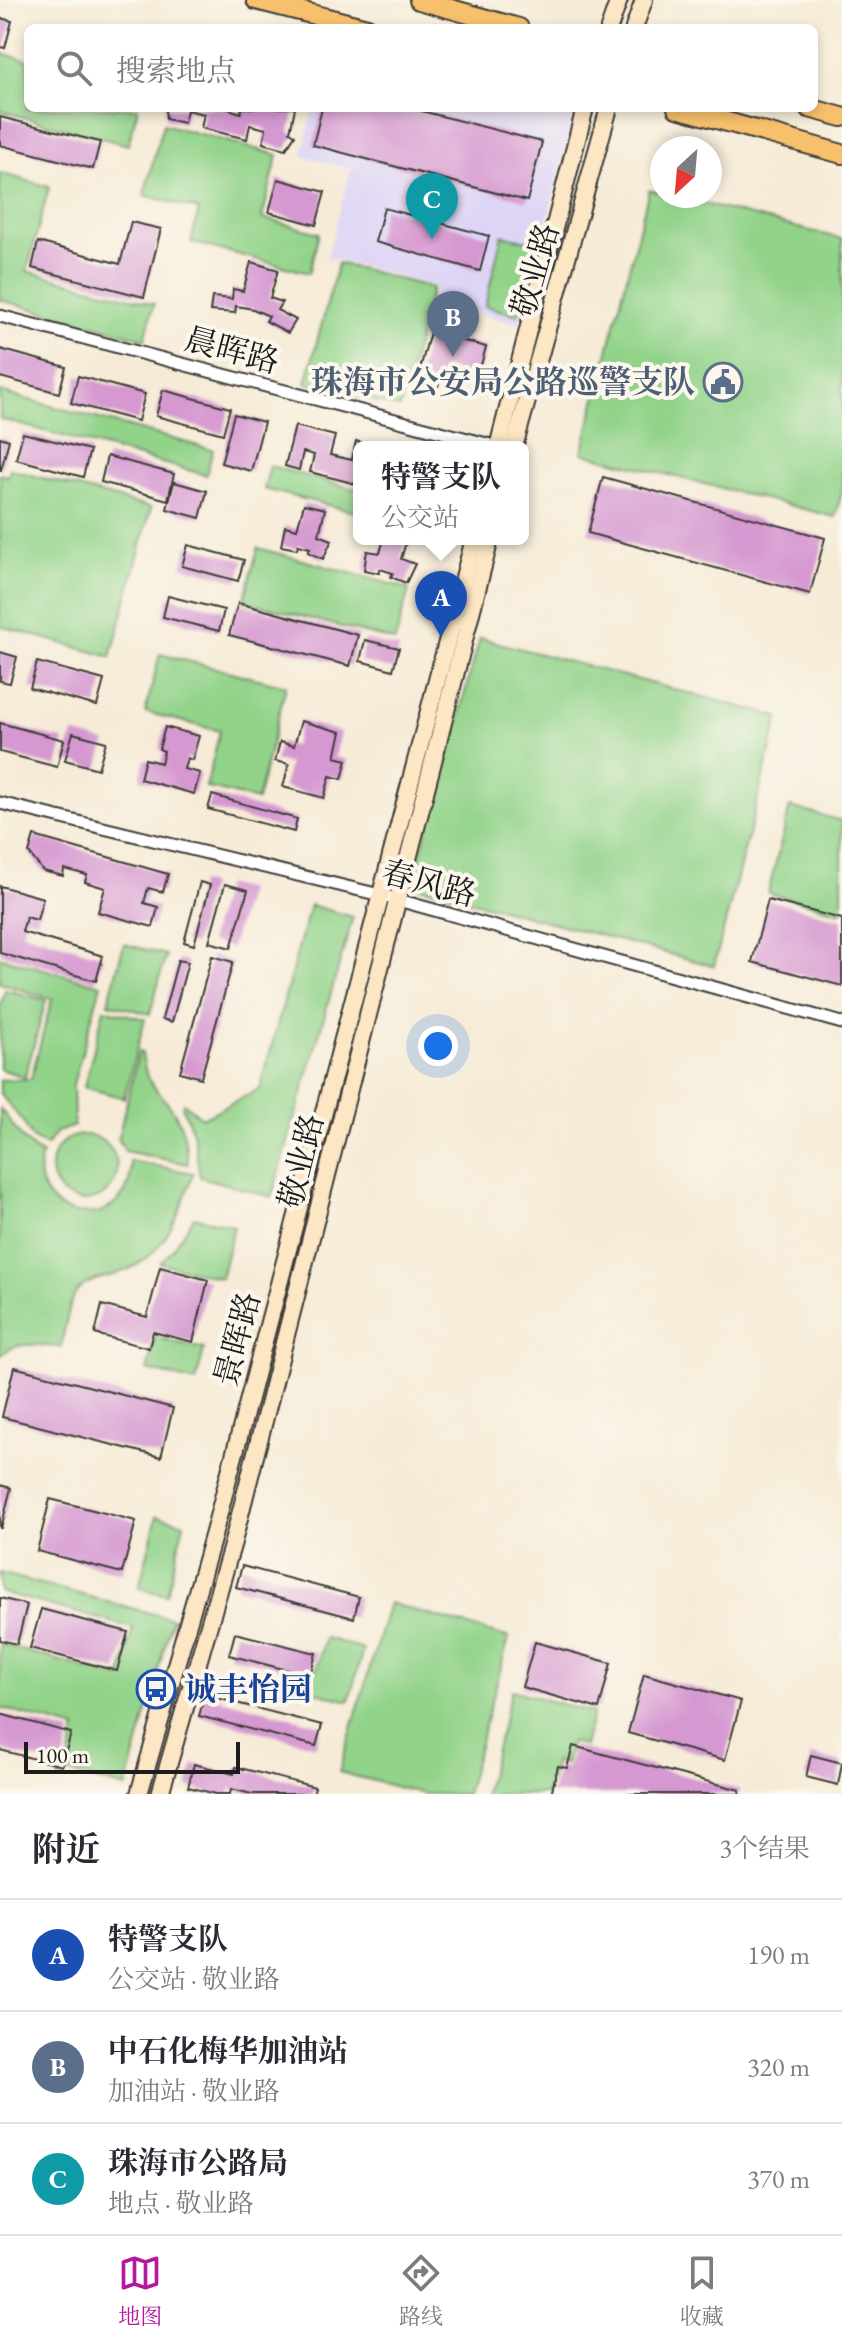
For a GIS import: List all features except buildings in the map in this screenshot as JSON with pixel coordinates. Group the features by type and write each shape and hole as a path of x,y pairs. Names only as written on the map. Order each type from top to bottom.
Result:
{"main road":[{"path":"256,0 351,24"},
{"path":"419,0 505,24"},
{"path":"610,24 619,0"},
{"path":"635,24 644,0"},
{"path":"818,110 842,117"},
{"name":"敬业路","path":"500,441 584,112"},
{"name":"敬业路","path":"516,441 608,112"},
{"path":"691,112 842,154"},
{"name":"敬业路","path":"160,1794 233,1542 473,545"},
{"name":"敬业路","path":"388,898 488,545"},
{"name":"景晖路","path":"139,1794 388,898"}],"street":[{"name":"晨晖路","path":"0,316 475,441"},
{"name":"春风路","path":"0,803 388,898 842,1023"}],"shaded area":[{"path":"313,112 575,112 520,324 432,301 435,286 327,257 351,169 302,156"}],"green space":[{"path":"0,53 24,59 24,112 137,112 128,145 0,111"},
{"path":"163,124 278,155 262,218 319,233 309,273 191,242 199,210 144,195"},
{"path":"0,173 49,187 27,271 154,304 145,339 0,300"},
{"path":"649,190 650,208 720,208 842,239 842,491 835,517 582,453"},
{"path":"502,235 536,243 518,315 485,306"},
{"path":"338,263 432,288 400,408 306,383"},
{"path":"0,392 213,450 206,475 0,419"},
{"path":"270,466 353,488 353,511 264,489"},
{"path":"10,469 151,508 111,657 0,626 0,474 8,476"},
{"path":"258,548 409,589 395,641 244,601"},
{"path":"480,638 779,717 714,966 412,885"},
{"path":"160,654 286,686 257,800 206,787 220,731 145,712"},
{"path":"790,807 842,821 842,912 768,893"},
{"path":"310,905 353,917 272,1197 200,1177 193,1132 182,1106 184,1103 202,1118 260,1089"},
{"path":"124,944 166,955 150,1014 108,1003"},
{"path":"0,957 101,985 73,1084 74,1126 57,1132 46,1146 33,1139 0,1094 0,1080 31,1079 52,999 0,983"},
{"path":"5,990 46,1000 25,1077 0,1069 0,1007"},
{"path":"104,1009 145,1019 124,1098 84,1087"},
{"path":"139,1052 142,1053 150,1081 178,1120 188,1164 125,1151 118,1138"},
{"path":"0,1109 24,1140 42,1154 40,1178 48,1197 63,1208 81,1213 100,1211 117,1202 128,1186 130,1161 193,1173 176,1219 159,1246 135,1266 90,1282 76,1293 61,1347 21,1345 0,1356"},
{"path":"77,1135 91,1135 103,1140 112,1149 117,1168 115,1181 108,1192 91,1201 77,1201 65,1196 56,1187 51,1175 51,1161 56,1149 65,1140"},
{"path":"194,1217 234,1226 221,1278 160,1263"},
{"path":"155,1337 204,1349 196,1382 147,1370"},
{"path":"157,1516 184,1523 167,1595 139,1588"},
{"path":"0,1573 172,1619 126,1788 66,1772 76,1729 0,1708 0,1644 121,1678 133,1628 0,1592"},
{"path":"389,1603 509,1638 466,1794 424,1794 339,1772"},
{"path":"325,1638 363,1649 349,1701 310,1690"},
{"path":"512,1690 593,1713 584,1746 571,1742 565,1764 555,1762 546,1794 484,1794"}],"place":[{"name":"珠海市公路局","path":"432,239"},
{"name":"中石化梅华加油站","path":"453,357"},
{"name":"珠海市公安局公路巡警支队","path":"723,382"},
{"name":"特警支队","path":"441,637"},
{"name":"诚丰怡园","path":"156,1689"}]}
